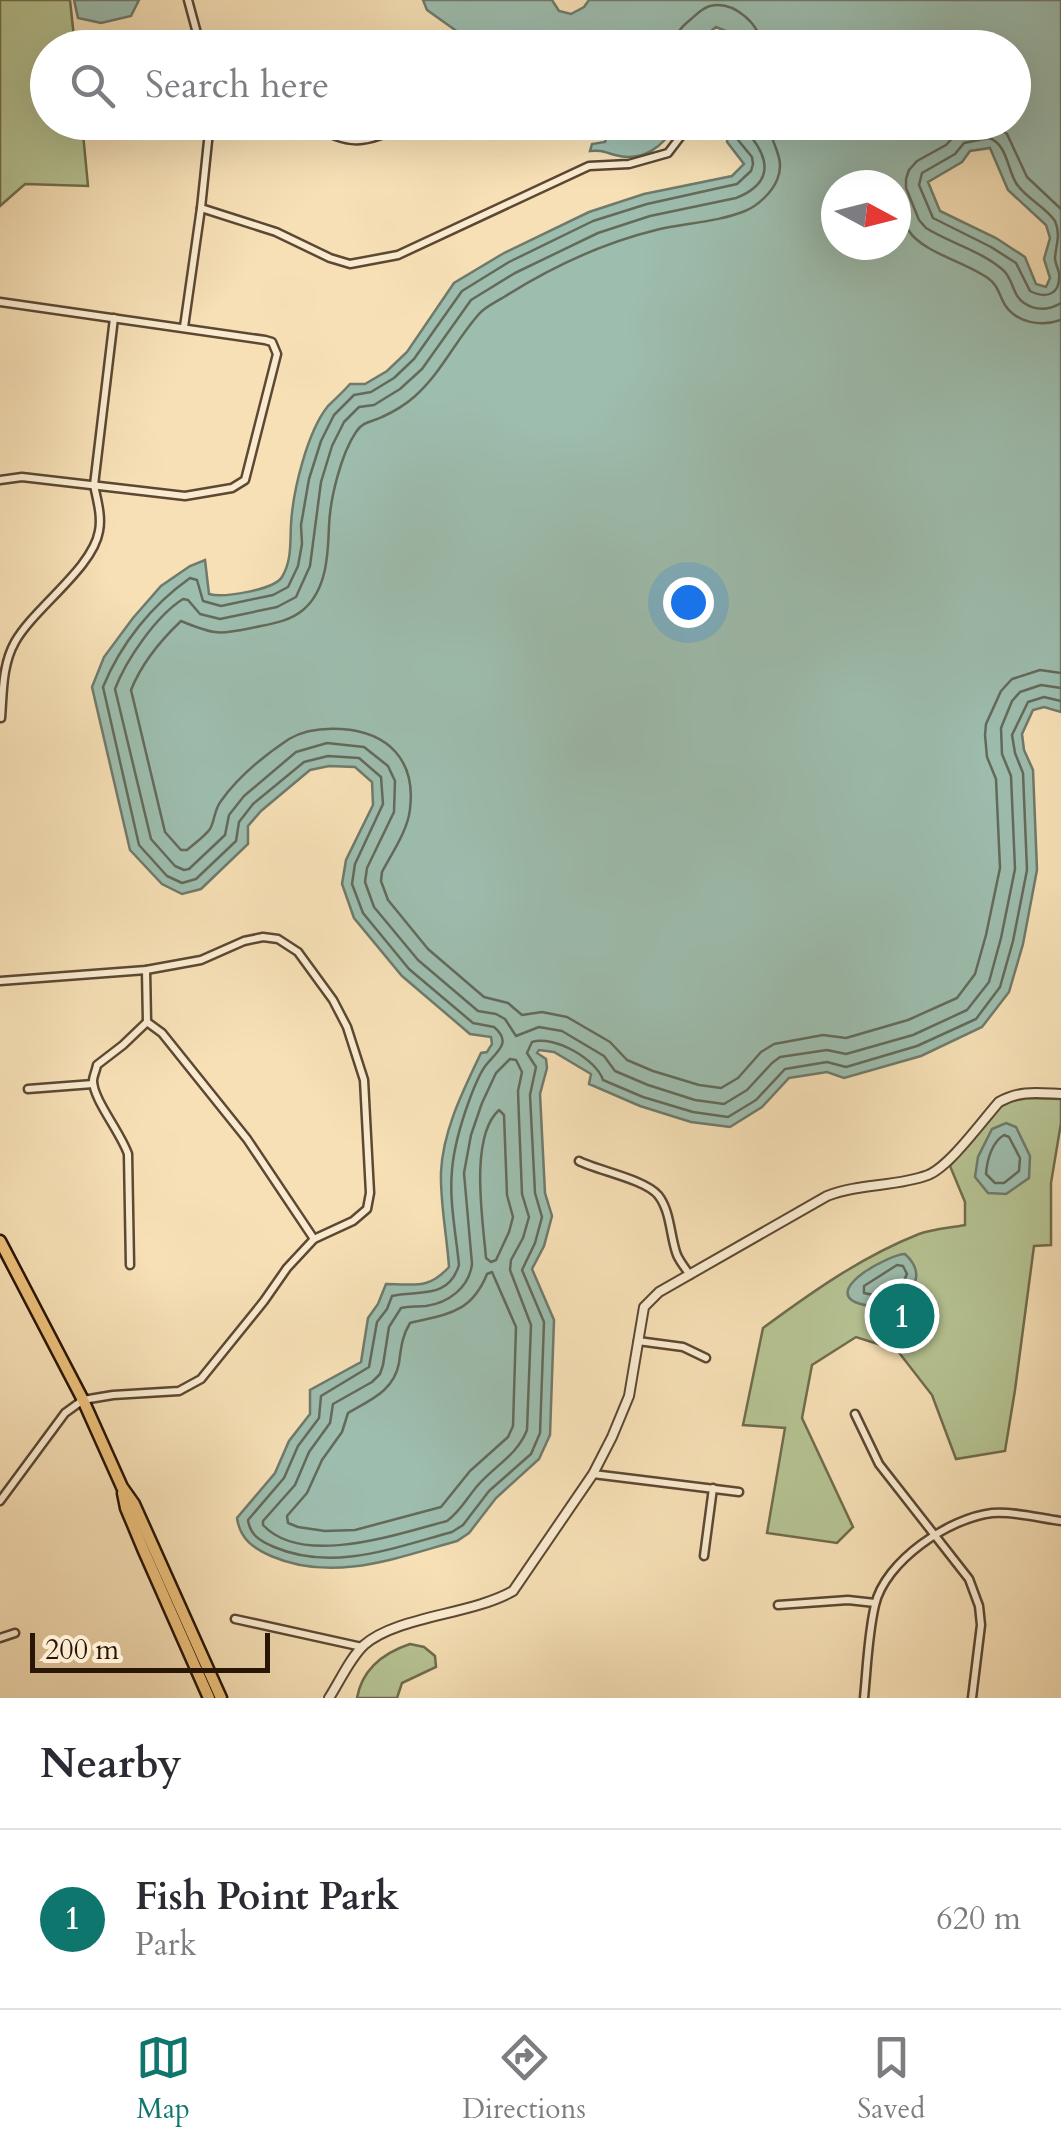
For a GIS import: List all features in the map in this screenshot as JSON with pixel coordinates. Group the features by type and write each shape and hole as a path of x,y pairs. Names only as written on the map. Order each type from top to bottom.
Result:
{"main road":[{"path":"0,1241 134,1504 221,1698"},
{"path":"122,1487 126,1508 208,1698"}],"street":[{"path":"188,0 196,30"},
{"path":"184,327 208,140"},
{"path":"344,140 372,140"},
{"path":"201,208 276,232 330,258 350,264 374,261 398,255 590,166 629,164 668,153 678,140"},
{"path":"0,302 272,342 277,354 246,480 232,488 184,496 22,477 0,480"},
{"path":"1,718 7,660 16,640 92,552 99,532 94,485 114,318"},
{"path":"0,981 146,970 201,960 244,941 278,939 298,952 347,1027 364,1080 370,1193 367,1209 353,1221 314,1239 287,1268 201,1379 179,1391 83,1400 65,1414 0,1501"},
{"path":"130,1265 128,1154 93,1084 97,1065 147,1022 146,970"},
{"path":"147,1022 162,1032 247,1138 314,1239"},
{"path":"28,1088 93,1084"},
{"path":"329,1698 362,1647 395,1628 496,1601 513,1592 612,1438 628,1396 644,1307 659,1292 828,1196 845,1189 930,1174 944,1165 999,1102 1011,1095 1061,1094"},
{"path":"580,1161 615,1172 658,1194 677,1258 691,1276"},
{"path":"638,1341 683,1347 706,1358"},
{"path":"855,1414 879,1464 969,1578 981,1625 972,1698"},
{"path":"592,1474 740,1492"},
{"path":"704,1556 713,1488"},
{"path":"864,1698 876,1603 899,1564 936,1535 964,1520 996,1512 1061,1521"},
{"path":"778,1605 836,1600 876,1603"},
{"path":"235,1620 362,1647"},
{"path":"0,1638 15,1633"}],"green space":[{"path":"0,0 70,0 73,30 30,30 30,140 84,140 88,186 25,184 0,206"},
{"path":"1028,1098 1061,1099 1061,1123 1051,1183 1051,1245 1034,1246 1005,1451 956,1459 932,1395 897,1350 856,1337 812,1365 802,1418 853,1527 837,1543 767,1533 785,1428 743,1425 763,1328 877,1253 919,1234 965,1225 965,1202 950,1166 1001,1106"},
{"path":"410,1644 424,1647 435,1656 436,1667 402,1683 397,1698 357,1698 375,1664"}],"water":[{"path":"74,0 139,0 131,16 101,23 78,18"},
{"path":"423,0 552,0 559,11 571,14 589,0 1061,0 1061,712 1044,707 1033,710 1022,734 1033,770 1037,870 1023,944 1009,992 982,1027 921,1056 844,1078 827,1072 789,1078 762,1107 730,1127 691,1122 640,1106 589,1084 591,1074 554,1052 539,1050 537,1053 546,1059 547,1068 540,1094 545,1193 552,1216 544,1246 532,1269 554,1320 550,1435 539,1459 457,1541 364,1565 341,1568 294,1564 248,1542 237,1518 275,1473 289,1441 310,1414 310,1390 361,1362 368,1318 386,1284 427,1282 449,1267 442,1196 443,1156 461,1096 481,1053 487,1052 492,1044 491,1037 470,1034 402,976 354,918 342,884 346,860 373,805 372,782 355,767 310,770 248,826 248,844 201,889 182,894 162,884 130,850 92,687 104,657 133,618 161,586 190,566 205,560 209,594 216,595 259,589 282,577 289,558 292,511 302,462 320,417 350,384 365,384 407,352 454,283 504,253 589,212 644,194 732,176 744,164 727,140 1031,140 1031,30 455,30 427,10","holes":["990,148 1008,190 1046,225 1050,238 1044,259 1050,278 1046,287 1036,284 1025,257 940,211 928,182 962,162 970,151"]},
{"path":"665,140 652,151 635,157 590,151 592,144"},
{"path":"1006,1123 1016,1127 1030,1156 1029,1178 1006,1194 988,1193 975,1177 978,1157 992,1129"},
{"path":"905,1254 916,1277 904,1295 880,1305 855,1302 848,1296 848,1289 864,1273"}],"place":[{"name":"Fish Point Park","path":"902,1316"}]}
